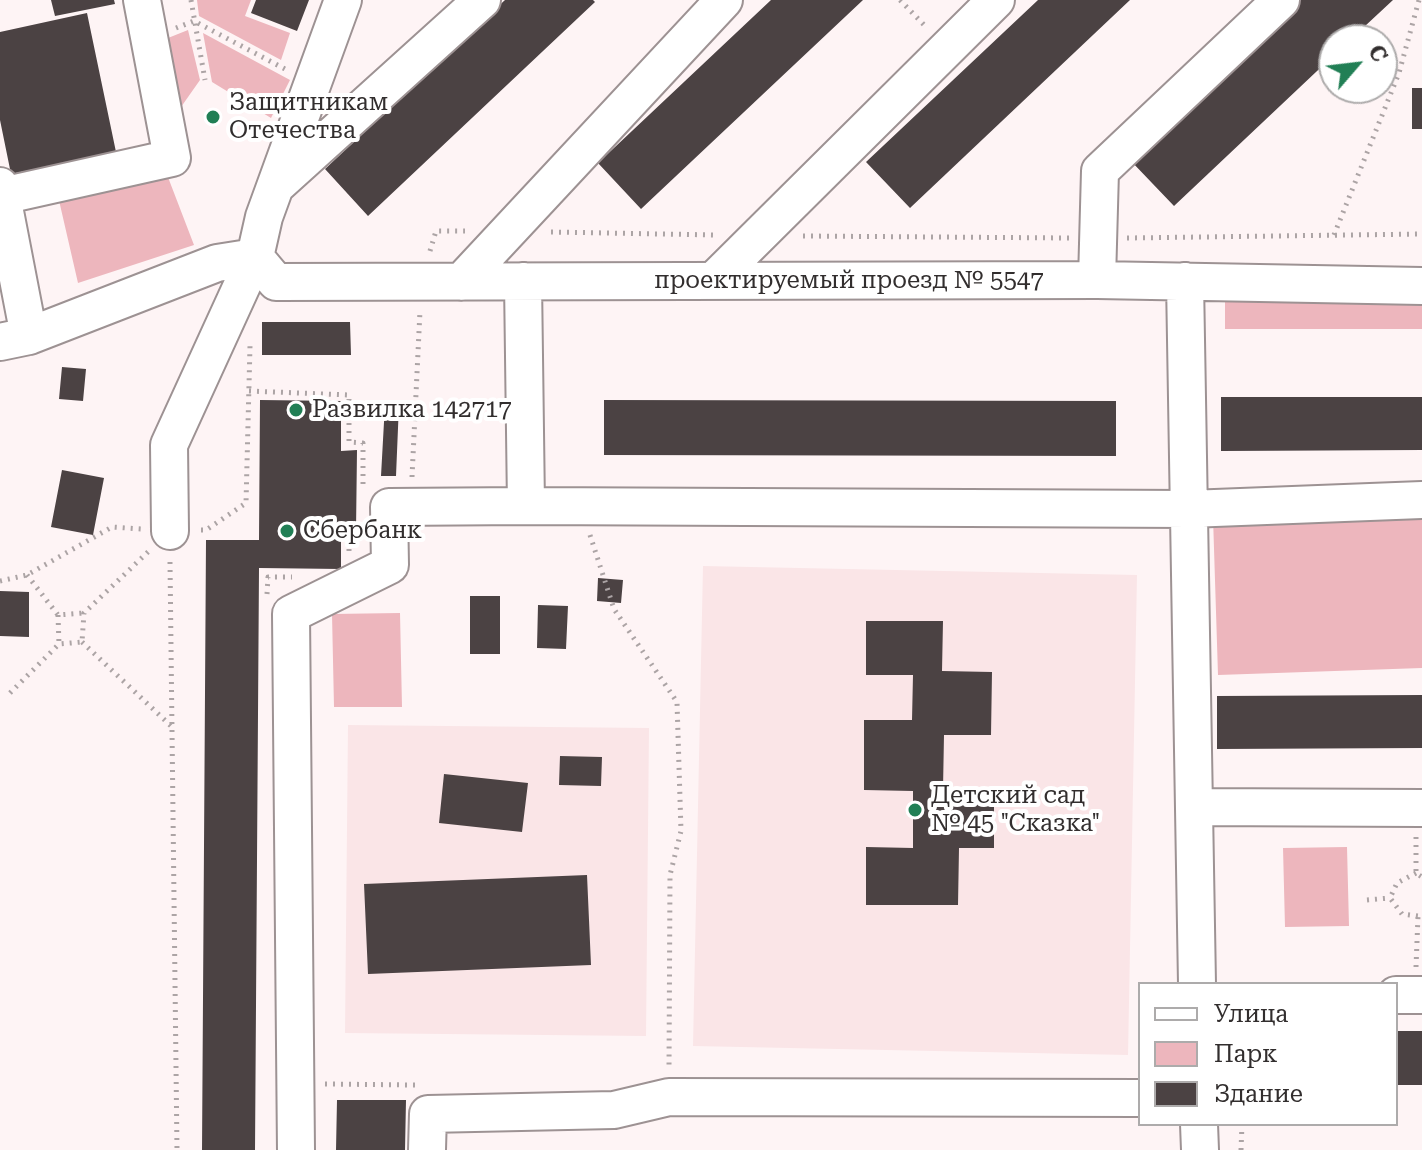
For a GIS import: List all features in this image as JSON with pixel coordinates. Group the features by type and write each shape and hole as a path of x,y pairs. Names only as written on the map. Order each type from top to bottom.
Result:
{"street":[{"path":"14,339 1,191 172,158 142,0"},
{"path":"170,531 169,445 266,270 273,189 343,0"},
{"path":"273,189 482,0"},
{"path":"461,282 724,0"},
{"path":"713,281 996,0"},
{"path":"1097,280 1100,171 1281,0"},
{"name":"проектируемый проезд № 5547","path":"14,339 217,263 266,270 461,282 1097,280 1422,286"},
{"path":"523,281 526,506"},
{"path":"1185,281 1197,982"},
{"path":"296,1150 291,614 390,565 389,507 1189,509 1422,500"},
{"path":"1194,807 1422,808"},
{"path":"427,1150 428,1114 614,1110 669,1097 1138,1098"},
{"path":"1199,1126 1200,1150"}],"path":[{"path":"191,0 205,80"},
{"path":"1334,235 1399,73 1419,0"},
{"path":"149,38 194,21 288,71"},
{"path":"0,581 27,575 112,527 206,530 246,503 250,345"},
{"path":"581,507 614,609 677,702 681,831 670,875 669,1097"},
{"path":"58,615 84,613 170,531"},
{"path":"170,531 177,1150"},
{"path":"27,575 58,615 59,644"},
{"path":"82,642 84,613"},
{"path":"10,693 59,644 82,642 171,726"},
{"path":"1390,898 1397,883 1416,873"},
{"path":"1367,900 1390,898"},
{"path":"1390,898 1402,914 1420,915 1411,995"},
{"path":"296,1084 422,1085 428,1114"},
{"path":"1241,1150 1242,1126"}],"shaded area":[{"name":"Детский сад № 45 \"Сказка\"","path":"703,566 1137,575 1128,1055 693,1046"},
{"path":"348,725 649,728 646,1036 345,1033"}],"green space":[{"path":"197,0 251,0 245,16 290,33 281,60 199,16"},
{"path":"188,30 200,80 174,117 158,42"},
{"path":"203,33 290,80 271,118 212,82"},
{"path":"166,172 194,245 78,283 58,196"},
{"path":"1422,293 1422,329 1225,329 1225,294"},
{"path":"1422,510 1422,668 1218,675 1213,517"},
{"path":"400,613 402,707 334,707 332,614"},
{"path":"1347,847 1349,926 1285,927 1283,848"}],"building":[{"path":"51,0 114,0 115,4 55,16"},
{"path":"256,0 309,0 297,31 251,13"},
{"path":"505,0 595,2 368,216 325,169"},
{"path":"771,0 863,0 641,209 598,163"},
{"path":"1038,0 1130,0 910,208 866,162"},
{"path":"1300,0 1393,0 1367,24 1318,24 1318,70 1174,206 1130,160"},
{"path":"87,13 116,152 11,174 0,120 0,32"},
{"path":"1412,88 1422,88 1422,129 1412,129"},
{"path":"262,322 350,322 351,355 262,355"},
{"path":"62,367 86,369 83,401 59,399"},
{"path":"1221,397 1422,397 1422,450 1221,451"},
{"path":"260,400 341,401 341,451 357,450 356,531 341,531 341,569 259,568 255,1150 202,1150 206,540 259,540"},
{"path":"604,400 1116,401 1116,456 604,455"},
{"path":"385,404 399,404 396,476 381,476"},
{"path":"62,470 104,478 93,535 51,527"},
{"path":"598,578 623,580 621,603 597,601"},
{"path":"0,591 29,592 29,637 0,636"},
{"path":"470,596 500,596 500,654 470,654"},
{"path":"538,605 568,606 566,649 537,648"},
{"path":"866,621 943,621 942,671 992,672 991,735 944,735 943,789 994,790 994,848 959,848 958,905 866,905 866,847 913,848 913,791 864,790 864,720 912,720 913,675 866,675"},
{"path":"1422,695 1422,748 1217,749 1217,696"},
{"path":"560,756 602,757 601,786 559,785"},
{"path":"444,774 528,783 522,832 439,823"},
{"path":"587,875 591,965 368,974 364,884"},
{"path":"1398,1031 1422,1031 1422,1085 1398,1085"},
{"path":"337,1100 406,1100 405,1150 336,1150"}],"place":[{"name":"Защитникам Отечества","path":"213,117"},
{"name":"Развилка 142717","path":"296,410"},
{"name":"Сбербанк","path":"287,531"},
{"name":"Детский сад № 45 \"Сказка\"","path":"915,810"}]}
